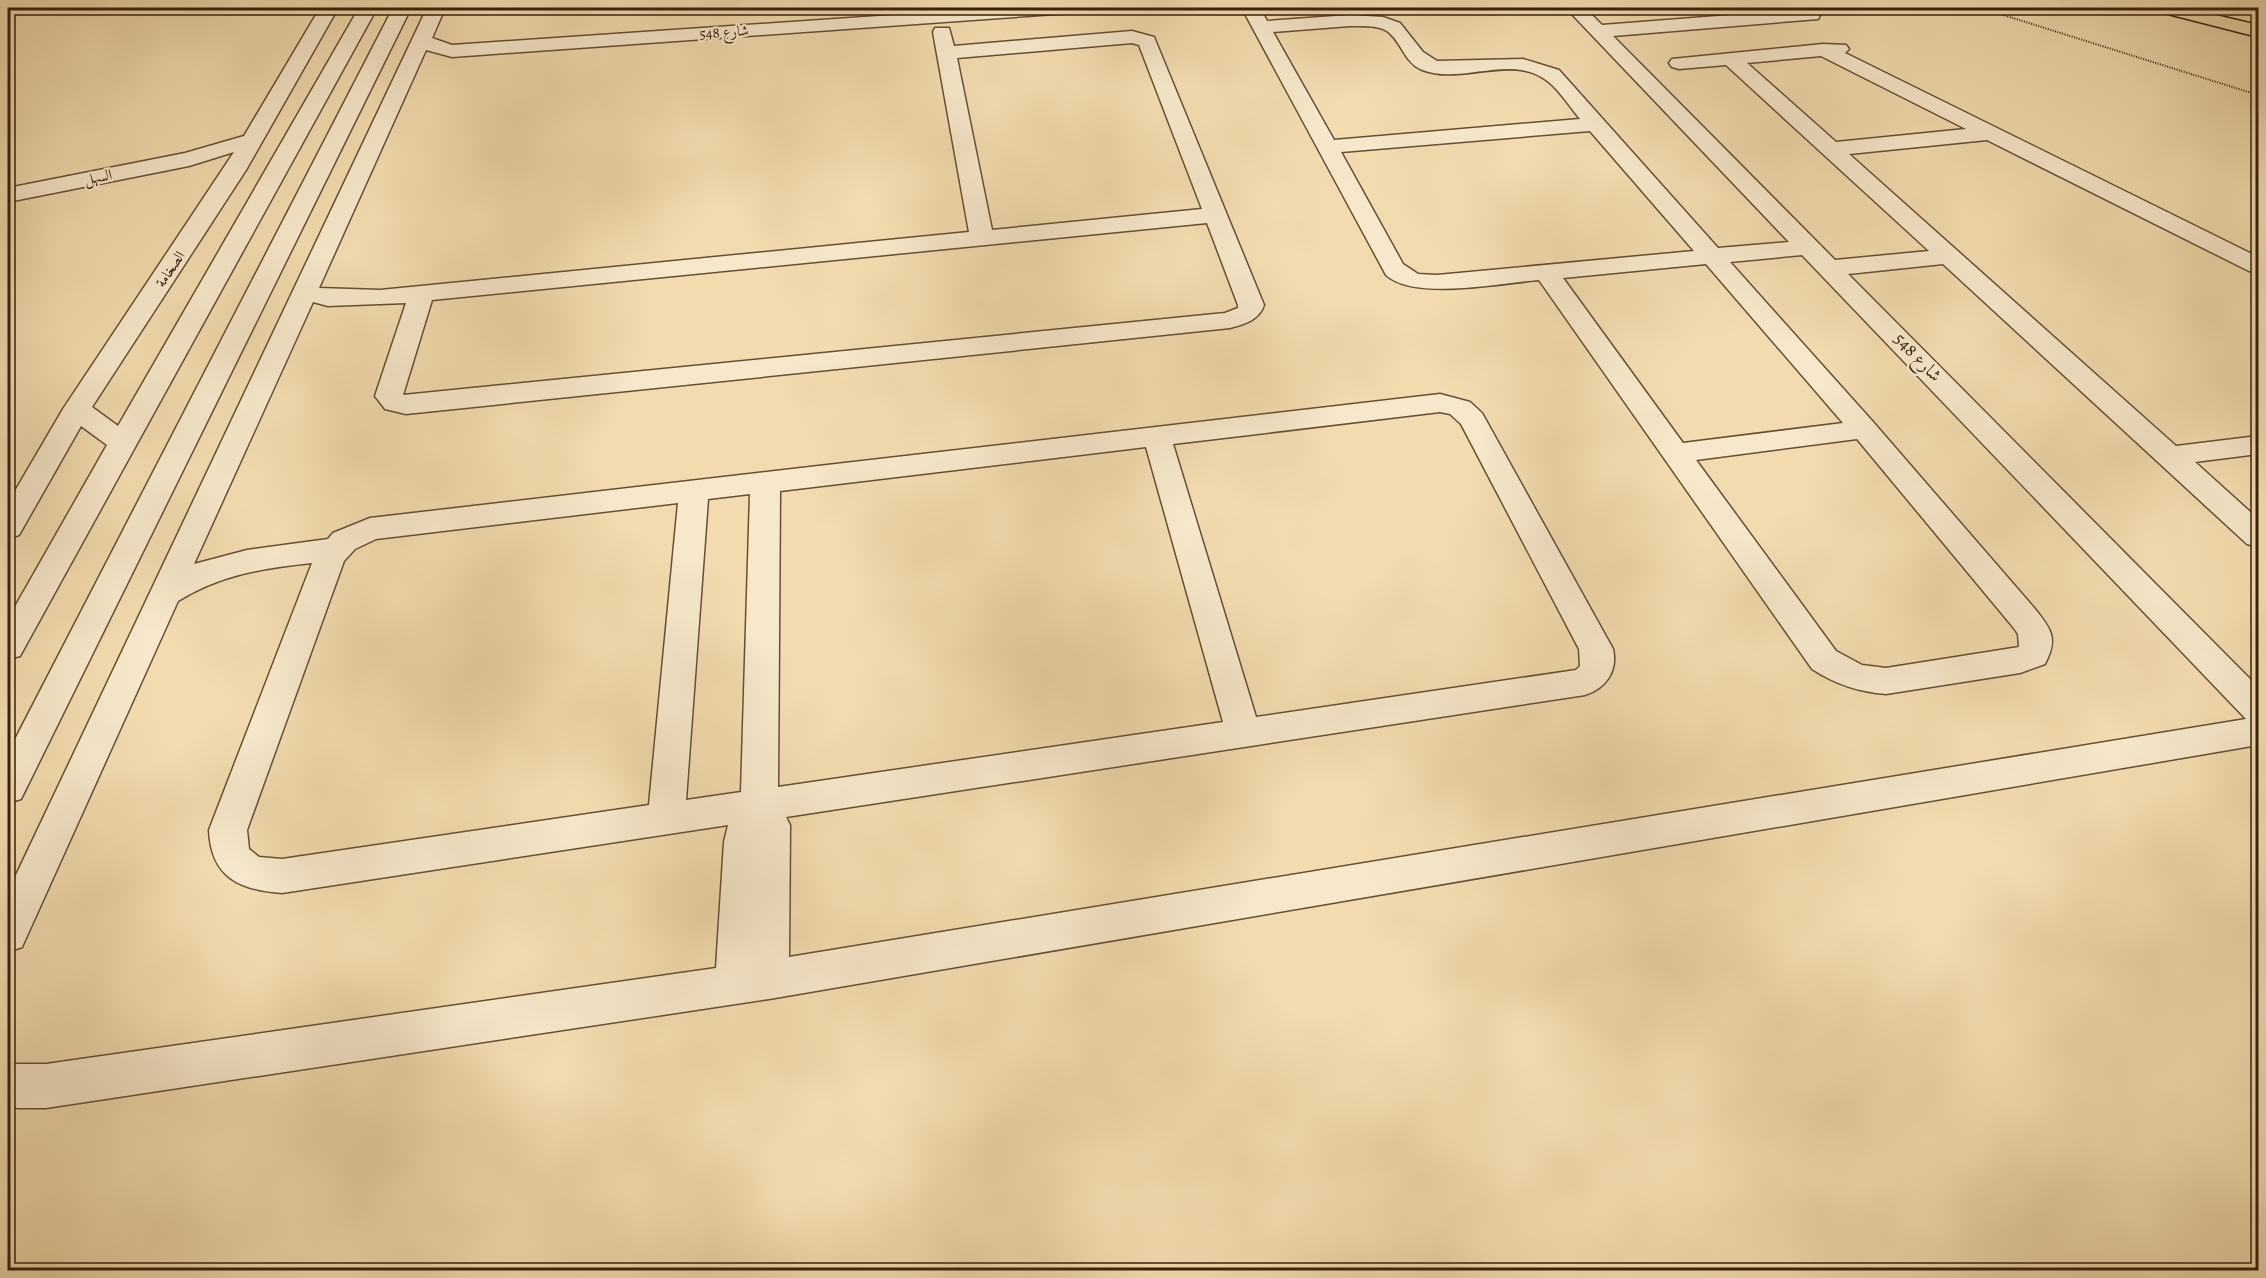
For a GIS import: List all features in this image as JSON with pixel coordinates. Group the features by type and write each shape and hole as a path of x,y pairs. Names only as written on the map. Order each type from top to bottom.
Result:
{"highway":[{"path":"2166,8 2256,24"},
{"path":"2224,8 2256,24"}],"street":[{"name":"الصخامة","path":"8,528 77,410 235,170 329,8"},
{"path":"8,647 368,8"},
{"path":"8,788 402,8"},
{"path":"8,934 436,8"},
{"name":"شارع 548","path":"422,40 434,47 452,51 958,16 979,11 1069,8"},
{"name":"شارع 548","path":"1575,8 1811,247 2259,709"},
{"path":"1599,31 1811,15"},
{"path":"958,16 955,52 982,237"},
{"path":"939,17 955,52"},
{"path":"1546,272 1824,660 1842,672 1864,680 1886,681 2020,660 2032,655 2037,644 2034,631 2024,618 1864,429 1712,256 1596,124 1557,79 1545,70 1512,63 1443,68 1426,65 1417,58 1394,27 1379,21 1257,20 1394,270 1413,281 1437,282 1712,256 1811,247"},
{"path":"312,37 334,69"},
{"path":"421,294 389,396 395,403 406,405 1230,320 1249,312 1251,305 1147,41 1132,37 955,52"},
{"path":"1679,63 1831,49 1990,133 2259,266"},
{"name":"شارع 548","path":"407,71 452,51"},
{"path":"1730,58 2259,537"},
{"path":"1327,147 1596,124"},
{"path":"1831,149 1990,133"},
{"name":"السهل","path":"8,195 189,159 253,140"},
{"name":"السهل","path":"189,159 217,161 235,170"},
{"path":"292,321 324,309 380,298 1215,215"},
{"path":"1831,268 1950,256"},
{"path":"306,293 328,298 380,298"},
{"path":"165,594 183,582 224,564 345,542 384,527 1440,403 1460,408 1472,419 1596,649 1599,662 1596,674 1585,682 1570,686 282,876 262,876 245,870 234,860 228,846 228,830 327,563 345,542"},
{"path":"77,410 122,442"},
{"path":"1675,453 1864,429"},
{"path":"1157,436 1244,734"},
{"path":"2170,456 2259,445"},
{"path":"752,982 743,842 745,829 759,806 765,482"},
{"path":"666,820 694,490"},
{"path":"192,535 219,544 345,542"},
{"path":"20,1090 752,982 2259,731"}],"path":[{"path":"1981,8 2259,95"}]}
